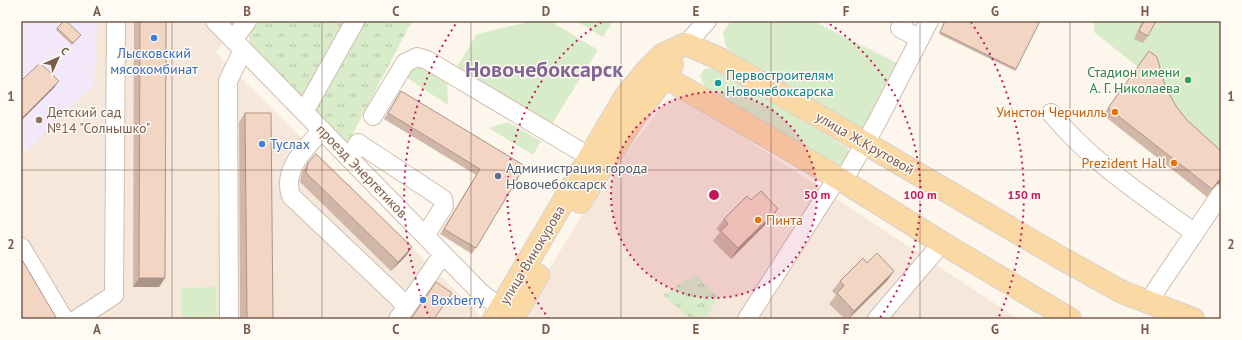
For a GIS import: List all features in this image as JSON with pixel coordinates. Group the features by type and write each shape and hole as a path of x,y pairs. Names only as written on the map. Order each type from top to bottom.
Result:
{"main road":[{"name":"улица Винокурова","path":"505,315 633,119 665,78 686,44"},
{"name":"улица Винокурова","path":"505,315 590,157 625,97 646,71 662,56 686,44"},
{"name":"улица Ж.Крутовой","path":"686,44 718,58 1122,292 1193,319"},
{"path":"665,78 840,180 1070,319"}],"street":[{"path":"77,319 114,295 116,21"},
{"name":"проезд Энергетиков","path":"215,21 425,236 505,315"},
{"path":"229,319 228,80 238,45 247,21"},
{"path":"304,112 355,21"},
{"name":"улица Винокурова","path":"686,44 707,21"},
{"path":"746,319 865,142 877,122 929,21"},
{"path":"897,23 920,39"},
{"path":"373,116 405,63 417,57 427,60 590,157"},
{"path":"1051,114 1079,144 1123,180 1195,234"},
{"path":"322,130 291,168 289,188 291,196 402,313 443,254"},
{"path":"350,159 358,143 442,200 444,206 425,236"},
{"path":"1149,302 1221,194"},
{"path":"877,319 942,243"},
{"path":"21,247 64,319"}],"shaded area":[{"path":"21,21 236,21 216,53 484,319 21,319"},
{"name":"Детский сад №14 \"Солнышко\"","path":"21,21 97,21 94,84 21,156"},
{"path":"674,97 686,99 1018,319 519,319 580,218 604,189 623,157 665,102"}],"green space":[{"path":"255,21 412,21 348,143 254,52 247,32"},
{"path":"533,21 550,21 598,50 550,127 455,70 477,34"},
{"path":"605,21 611,24 603,37 578,22"},
{"path":"731,21 813,21 901,65 863,130 738,58 726,47 723,32"},
{"name":"Стадион имени А. Г. Николаева","path":"1094,21 1221,21 1221,162 1138,67 1094,32"},
{"path":"420,65 447,81 448,105 407,78 414,68"},
{"path":"717,68 848,148 849,156 842,165 836,165 705,88 700,76 704,69"},
{"path":"508,122 541,141 533,155 489,128"},
{"path":"695,275 718,297 706,319 691,319 663,295"},
{"path":"216,287 217,319 182,319 181,288"}],"building":[{"path":"64,21 66,21 81,35 73,43 57,28"},
{"path":"140,21 166,21 165,278 139,278"},
{"path":"945,21 1040,21 1016,69 940,32"},
{"path":"1144,21 1156,21 1148,36 1139,31"},
{"path":"1149,51 1157,57 1165,86 1176,106 1186,119 1221,151 1221,178 1212,189 1108,108"},
{"path":"40,63 59,81 21,119 21,77 23,79"},
{"name":"Администрация города Новочебоксарск","path":"401,91 525,166 476,248 444,229 480,169 388,113"},
{"path":"245,113 271,113 273,319 247,319"},
{"path":"316,154 412,247 398,262 306,173 308,163"},
{"path":"761,191 778,209 738,248 721,231 728,224 724,219 747,196 751,200"},
{"path":"877,253 894,271 854,311 837,293 844,286 840,281 863,258 867,263"},
{"path":"21,258 57,319 24,319 21,314"},
{"path":"436,282 452,293 434,319 409,319 413,316"}],"place":[{"name":"Лысковский мясокомбинат","path":"154,38"},
{"name":"Стадион имени А. Г. Николаева","path":"1188,80"},
{"name":"Первостроителям Новочебоксарска","path":"718,83"},
{"name":"Уинстон Черчилль","path":"1115,112"},
{"name":"Детский сад №14 \"Солнышко\"","path":"39,120"},
{"name":"Туслах","path":"262,144"},
{"name":"Prezident Hall","path":"1174,163"},
{"name":"Администрация города Новочебоксарск","path":"498,176"},
{"name":"Пинта","path":"758,220"},
{"name":"Boxberry","path":"423,300"}],"district":[{"name":"Новочебоксарск","path":"544,69"}]}
